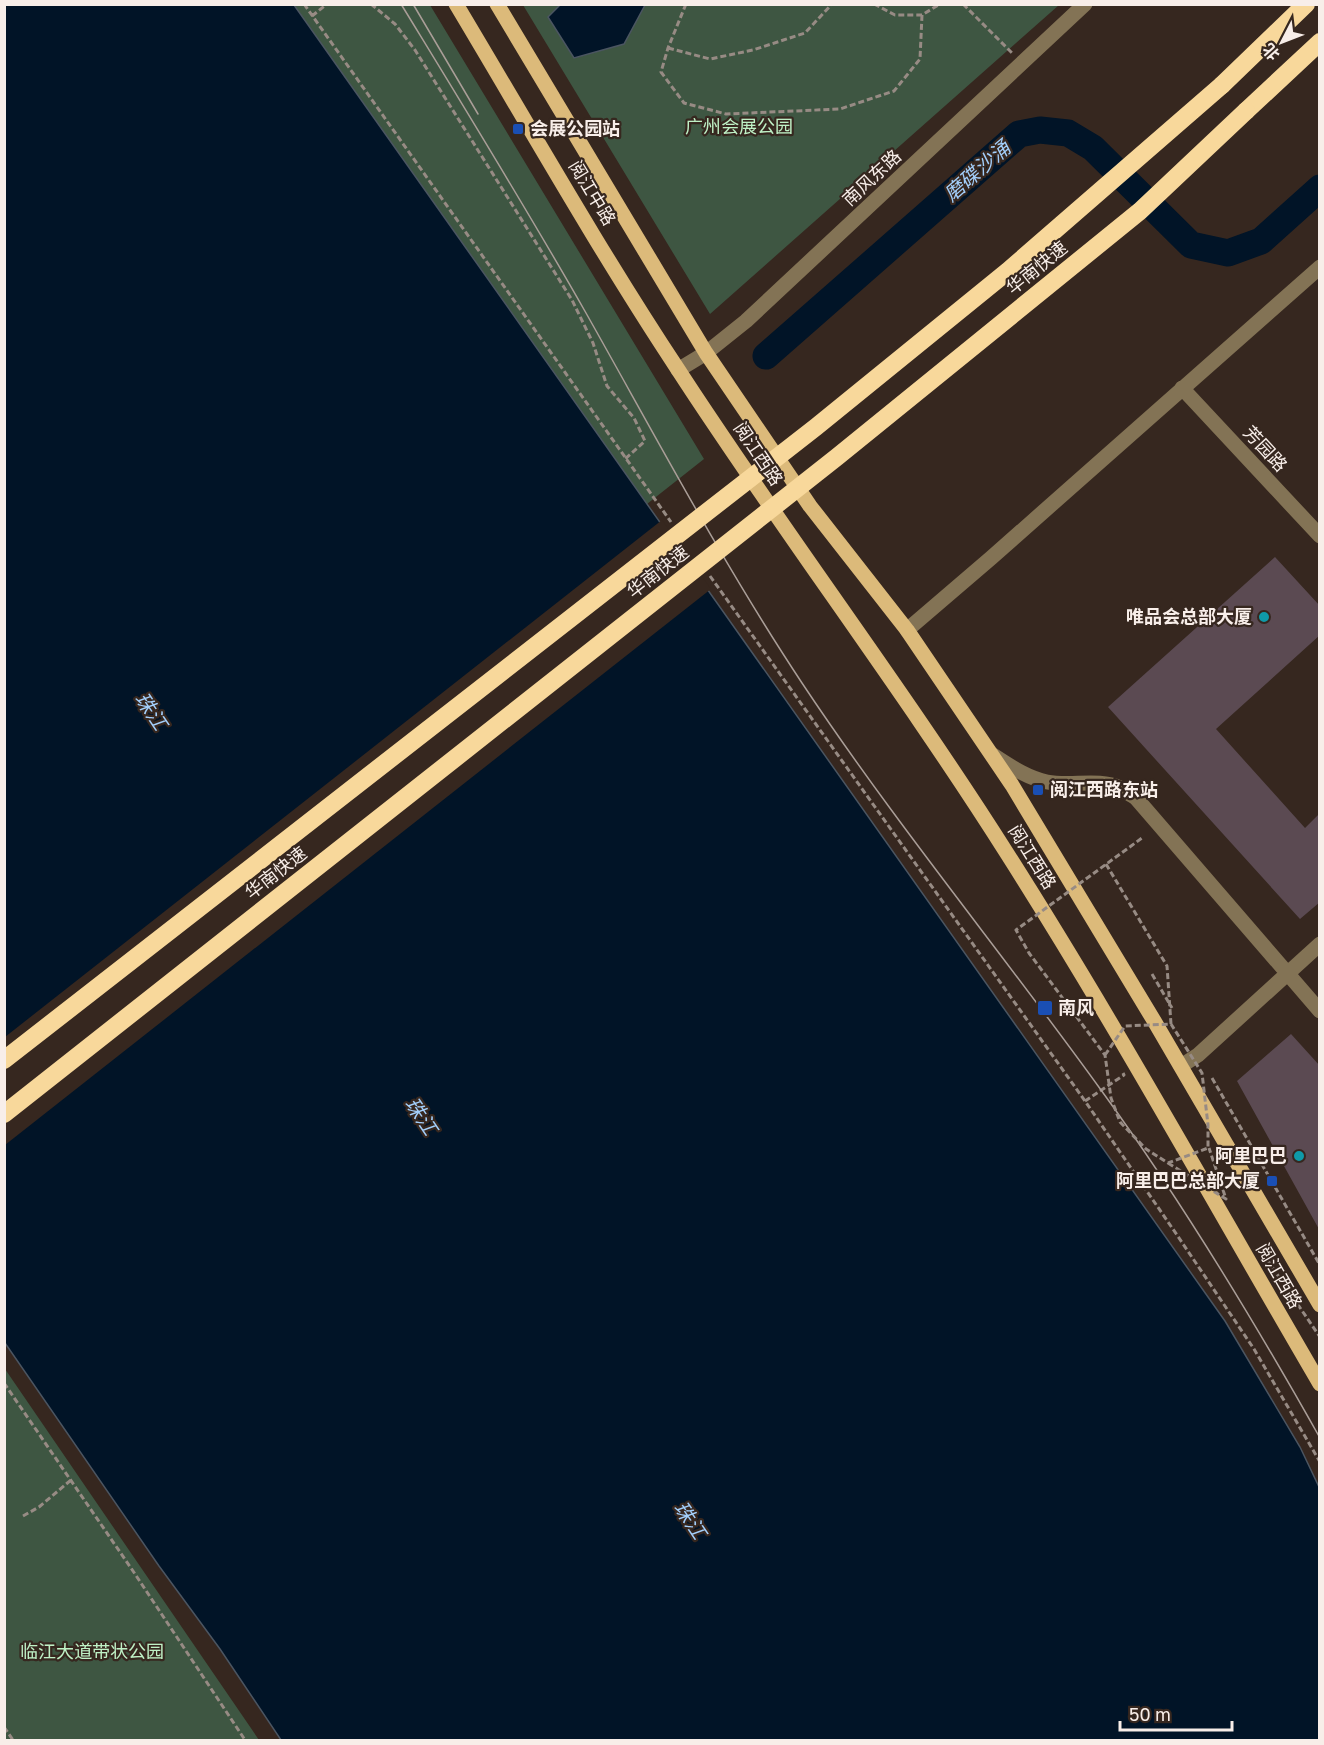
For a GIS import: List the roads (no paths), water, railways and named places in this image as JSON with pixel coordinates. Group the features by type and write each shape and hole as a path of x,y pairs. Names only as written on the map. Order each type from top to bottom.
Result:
{"highway":[{"name":"华南快速","path":"4,1060 816,427 1008,271 1222,85 1306,4"},
{"name":"华南快速","path":"4,1114 837,457 1140,211 1320,42"}],"main road":[{"name":"阅江中路","path":"456,4 636,305 678,370"},
{"name":"阅江中路","path":"497,4 706,352"},
{"name":"阅江西路","path":"706,352 810,506 907,630 993,755 1181,1066 1320,1305"},
{"name":"阅江西路","path":"678,370 786,531 905,698 1008,855 1125,1049 1320,1384"}],"street":[{"name":"南风东路","path":"678,370 746,321 846,230 1085,4"},
{"path":"907,630 1320,267"},
{"name":"芳园路","path":"1182,388 1320,536"},
{"path":"993,755 1012,768 1046,782 1072,785 1106,784 1120,788 1136,798 1320,1011"},
{"path":"1181,1066 1198,1055 1320,944"}],"water":[{"name":"珠江","path":"4,5 294,5 1225,1321 1300,1447 1319,1487 1319,1740 281,1740 220,1649 159,1566 5,1343"},
{"path":"560,5 645,5 624,44 574,58 548,17"}],"waterway":[{"name":"磨碟沙涌","path":"766,356 1019,134 1040,130 1068,133 1093,148 1191,245 1228,253 1261,241 1320,188"}],"tram line":[{"path":"401,4 541,235 691,500 773,638 874,787 1064,1039 1160,1174 1216,1261 1320,1438"},
{"path":"413,4 478,114"}],"place":[{"name":"会展公园站","path":"518,129"},
{"name":"唯品会总部大厦","path":"1264,617"},
{"name":"阅江西路东站","path":"1038,790"},
{"name":"南风","path":"1045,1008"},
{"name":"阿里巴巴","path":"1299,1156"},
{"name":"阿里巴巴总部大厦","path":"1272,1181"}],"park label":[{"name":"广州会展公园","path":"739,127"},
{"name":"临江大道带状公园","path":"92,1652"}]}
